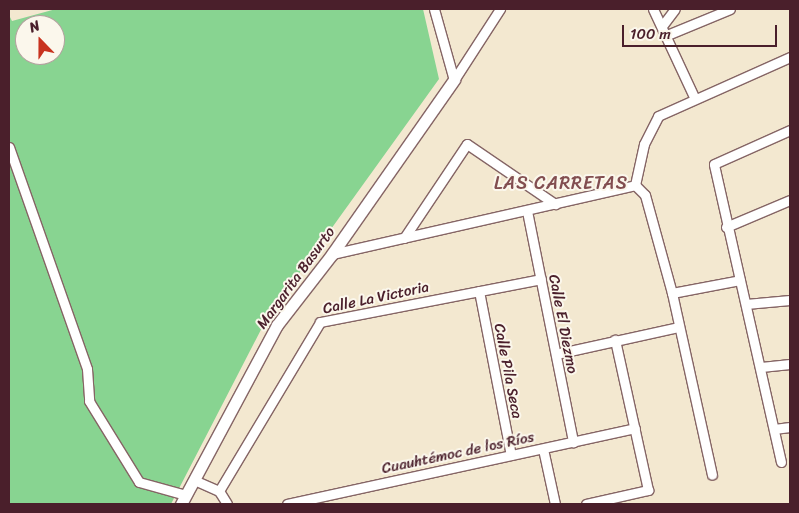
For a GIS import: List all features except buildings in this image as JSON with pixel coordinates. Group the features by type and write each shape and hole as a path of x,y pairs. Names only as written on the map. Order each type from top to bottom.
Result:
{"street":[{"path":"434,9 454,80"},
{"path":"454,80 500,9"},
{"path":"654,9 694,97"},
{"path":"662,26 675,9"},
{"path":"667,35 730,9"},
{"path":"636,185 644,144 658,116 694,97 790,57"},
{"name":"Margarita Basurto","path":"183,500 277,325 332,254 454,80"},
{"path":"781,462 761,367 726,227 714,164 790,130"},
{"path":"404,238 467,144 555,204"},
{"path":"9,147 87,369 89,400 139,482 183,500"},
{"path":"332,254 636,185"},
{"path":"636,185 645,195 672,293 712,475"},
{"path":"726,227 790,200"},
{"name":"Calle El Diezmo","path":"527,211 573,442"},
{"name":"Calle La Victoria","path":"219,491 320,322 541,279"},
{"path":"672,293 740,280"},
{"name":"Calle Pila Seca","path":"478,291 512,455"},
{"path":"746,304 790,300"},
{"path":"556,354 678,327"},
{"path":"586,504 632,500 648,490 615,340"},
{"path":"761,367 790,364"},
{"path":"774,429 790,427"},
{"name":"Cuauhtémoc de los Ríos","path":"287,504 635,428"},
{"path":"543,449 555,504"},
{"path":"194,480 219,491 227,504"}],"green space":[{"path":"56,9 423,9 439,79 267,318 171,504 9,504 9,15 12,21 15,20 15,65 65,65 65,15 34,15"}],"district":[{"name":"LAS CARRETAS","path":"561,183"}]}
